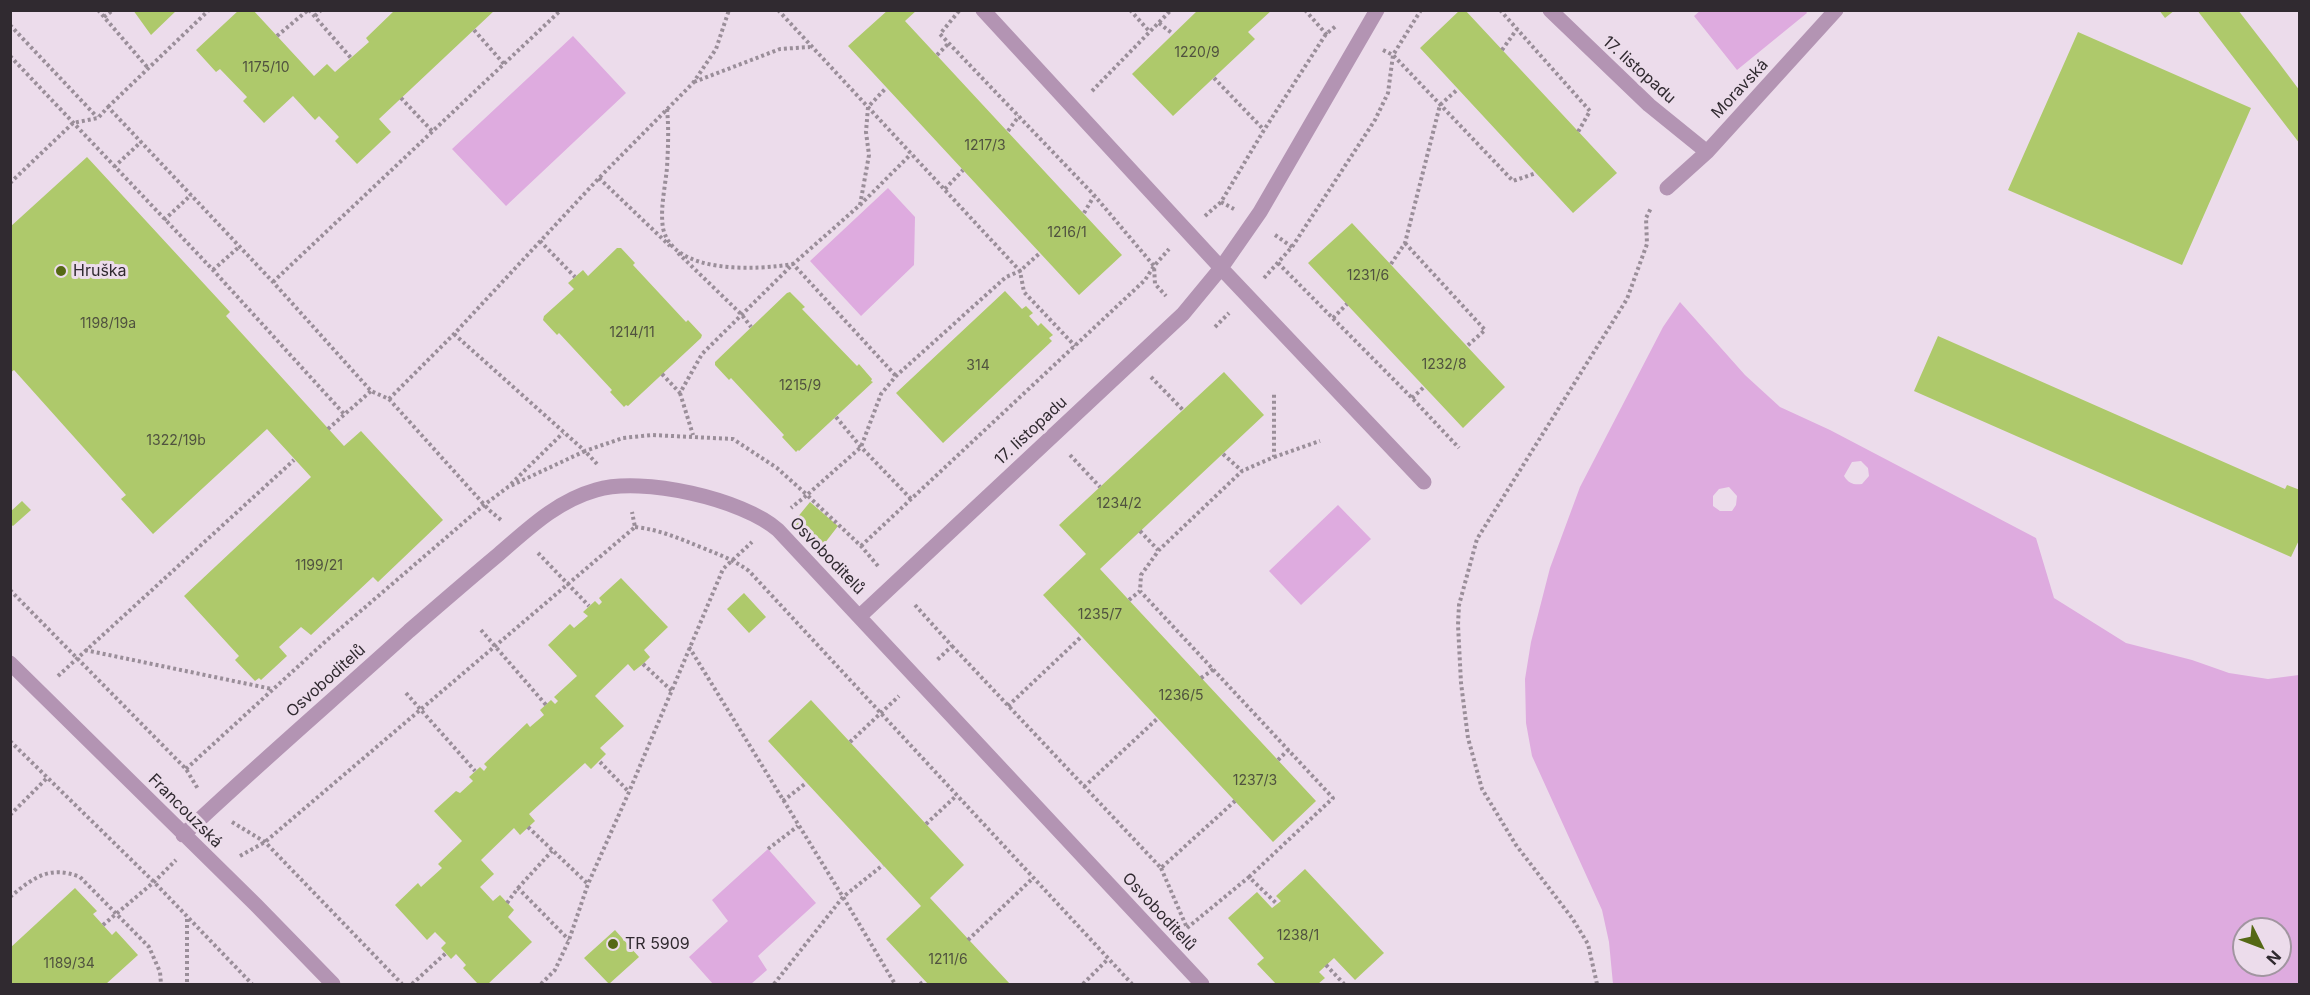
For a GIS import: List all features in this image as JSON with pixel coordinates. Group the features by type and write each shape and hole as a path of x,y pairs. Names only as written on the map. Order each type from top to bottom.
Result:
{"street":[{"path":"983,10 1221,268 1424,482"},
{"name":"17. listopadu","path":"860,616 1183,314 1221,268 1260,212 1377,10"},
{"name":"17. listopadu","path":"1550,10 1649,105 1707,152"},
{"name":"Moravská","path":"1667,188 1707,152 1836,10"},
{"name":"Osvoboditelů","path":"183,835 453,591 553,508 597,489 618,486 660,488 710,498 771,525 860,616 928,692 1202,984"},
{"name":"Francouzská","path":"10,663 333,984"}],"path":[{"path":"98,10 148,68"},
{"path":"104,17 113,10"},
{"path":"10,183 73,123 98,118 209,10"},
{"path":"277,36 309,10 351,58"},
{"path":"315,16 321,10"},
{"path":"273,282 561,10"},
{"path":"389,399 454,334 599,178 693,83 716,49 729,10"},
{"path":"778,10 1020,271 1024,292 1075,346"},
{"path":"861,546 1145,280 1154,266 1094,195 940,34 959,10"},
{"path":"1130,10 1150,32"},
{"path":"1073,108 1106,79 1171,10"},
{"path":"1305,10 1326,34 1361,38 1393,55 1513,181 1536,173"},
{"path":"1421,10 1393,55 1388,93 1375,120 1292,247 1278,263 1459,448"},
{"path":"1500,10 1590,111 1578,132"},
{"path":"1159,23 1173,34"},
{"path":"1221,202 1326,34 1340,23"},
{"path":"12,29 98,118"},
{"path":"1502,50 1517,29"},
{"path":"474,30 504,64"},
{"path":"937,55 948,44"},
{"path":"693,83 780,49 810,46"},
{"path":"10,56 213,270 345,415"},
{"path":"1214,78 1264,130"},
{"path":"860,205 869,155 866,132 868,107 886,88"},
{"path":"1391,264 1405,243 1440,105 1458,89"},
{"path":"401,98 433,132"},
{"path":"108,107 273,282 371,391 389,399 472,491"},
{"path":"667,108 669,131 662,210 664,230 674,249 705,264 717,267 764,269 794,264"},
{"path":"1008,131 1019,116"},
{"path":"114,167 141,142"},
{"path":"680,393 702,354 911,154"},
{"path":"945,189 963,170"},
{"path":"599,178 742,315 751,327"},
{"path":"1597,984 1588,944 1583,935 1516,845 1482,789 1468,738 1461,683 1458,625 1460,605 1477,539 1627,299 1647,244 1646,218 1667,188"},
{"path":"164,220 191,195"},
{"path":"1084,213 1094,195"},
{"path":"540,241 575,277"},
{"path":"1405,243 1485,330 1467,346"},
{"path":"213,270 238,247"},
{"path":"771,525 861,447 881,394 896,376 1006,277 1020,271 1040,253"},
{"path":"794,264 896,376"},
{"path":"1333,318 1347,304"},
{"path":"454,334 562,433 585,451 630,498 634,527"},
{"path":"662,374 680,393 693,436"},
{"path":"1149,374 1183,410"},
{"path":"1412,398 1424,387"},
{"path":"328,429 371,391"},
{"path":"1274,393 1274,457"},
{"path":"836,417 861,447 912,500"},
{"path":"186,768 273,689 484,505 508,487 562,433"},
{"path":"508,487 585,451 623,438 652,435 733,439 777,468 861,546 881,570"},
{"path":"1187,928 1249,877 1333,798 1140,591 1141,575 1158,550 1242,471 1320,441"},
{"path":"1067,452 1100,487"},
{"path":"1223,453 1242,471"},
{"path":"40,693 85,649 294,460"},
{"path":"265,842 634,527 658,530 733,559 749,571 1132,984"},
{"path":"1140,531 1158,550"},
{"path":"541,984 555,970 570,940 588,884 689,647 723,569 733,559"},
{"path":"547,563 589,606"},
{"path":"10,590 186,768 211,809 265,842 402,984"},
{"path":"1129,600 1140,591"},
{"path":"915,605 1161,868 1192,936"},
{"path":"480,630 546,705"},
{"path":"1008,706 1082,637"},
{"path":"928,668 952,646"},
{"path":"689,647 895,984"},
{"path":"85,649 273,689"},
{"path":"643,664 672,691"},
{"path":"1201,678 1214,669"},
{"path":"850,742 903,692"},
{"path":"406,693 475,771"},
{"path":"1084,787 1158,718"},
{"path":"10,741 154,882 252,984"},
{"path":"1278,760 1289,749"},
{"path":"600,762 629,792"},
{"path":"10,814 47,778"},
{"path":"783,801 806,783"},
{"path":"926,824 956,796"},
{"path":"1161,868 1235,801"},
{"path":"768,849 798,826"},
{"path":"528,827 588,884"},
{"path":"103,925 154,882 178,858 183,835"},
{"path":"507,903 552,851"},
{"path":"774,984 843,897 883,865"},
{"path":"10,897 40,875 53,871 66,871 81,877 149,947 160,972 160,984"},
{"path":"1249,877 1277,904"},
{"path":"968,940 1033,878"},
{"path":"518,888 570,940"},
{"path":"187,918 187,984"},
{"path":"412,984 446,953"},
{"path":"1083,984 1108,959"},
{"path":"1326,965 1344,984"}],"shaded area":[{"path":"1701,10 1805,10 1807,13 1737,70 1694,16"},
{"path":"573,36 626,93 506,206 452,149"},
{"path":"888,188 915,217 914,265 861,316 810,261"},
{"path":"1680,302 1745,375 1780,407 1830,430 2036,538 2054,598 2126,643 2192,660 2229,673 2268,679 2299,675 2299,984 1613,984 1609,942 1602,910 1532,756 1526,723 1525,679 1531,642 1550,568 1580,487 1663,327","holes":["1861,461 1868,468 1869,476 1862,484 1852,483 1844,476 1852,462","1729,487 1737,496 1736,505 1732,511 1720,511 1713,506 1713,496 1719,489"]},
{"path":"1338,505 1371,539 1301,605 1269,571"},
{"path":"768,849 816,903 758,956 767,970 751,984 713,984 689,957 728,921 712,900"}],"building":[{"path":"133,10 177,10 151,35"},
{"path":"239,10 253,10 314,76 327,64 335,72 369,42 366,38 395,10 495,10 379,119 391,132 357,164 335,141 339,137 319,116 315,120 293,96 264,123 243,101 247,97 220,69 216,72 196,50"},
{"path":"888,10 917,10 905,21 1122,255 1079,295 848,46"},
{"path":"1198,10 1272,10 1248,32 1255,39 1173,116 1132,74"},
{"path":"1460,10 1465,10 1617,173 1573,213 1420,48"},
{"path":"2159,10 2175,10 2165,18"},
{"path":"2197,10 2238,10 2279,63 2300,91 2300,144"},
{"path":"2078,32 2251,108 2182,265 2008,190"},
{"path":"87,157 230,312 226,316 344,446 361,431 443,520 378,582 373,577 311,635 301,627 279,647 287,656 261,680 259,678 255,681 235,660 239,656 184,596 311,477 267,429 153,534 121,499 126,495 14,370 10,373 10,227"},
{"path":"1352,223 1505,387 1463,428 1308,263"},
{"path":"617,248 621,248 635,263 633,265 686,322 688,320 702,335 628,406 624,407 610,392 612,390 559,333 557,335 543,320 544,316 574,289 568,283 583,270 588,276"},
{"path":"1005,291 1022,309 1026,306 1033,313 1029,316 1038,326 1041,323 1053,335 1049,338 1052,341 943,443 896,393"},
{"path":"790,292 805,307 802,309 857,366 859,364 873,382 796,452 782,437 784,435 731,378 729,380 715,365 715,362"},
{"path":"1938,336 2285,489 2287,485 2300,490 2300,538 2291,557 1914,391"},
{"path":"1224,372 1264,415 1100,569 1316,801 1273,842 1043,595 1086,554 1059,525"},
{"path":"22,501 31,510 13,526 10,524 10,512"},
{"path":"810,502 838,526 821,548 792,524"},
{"path":"621,578 668,627 644,650 650,657 643,664 634,671 628,664 595,696 624,726 600,748 606,754 591,769 585,763 529,814 535,821 520,835 514,828 481,860 494,874 480,887 493,901 500,895 514,910 508,917 532,942 488,984 478,984 463,968 466,965 456,954 451,959 441,948 446,943 435,932 427,940 395,905 418,883 421,887 442,868 438,864 462,841 434,811 456,791 460,793 473,781 469,777 480,767 484,771 487,767 484,764 527,723 530,727 544,715 540,710 551,700 555,704 558,701 554,697 577,676 548,645 570,624 574,628 588,616 583,612 595,601 599,605 602,602 599,598"},
{"path":"744,593 766,617 749,633 727,609"},
{"path":"811,700 964,865 930,898 1010,984 928,984 886,939 921,906 768,741"},
{"path":"1305,869 1384,953 1355,980 1334,958 1319,972 1325,978 1318,984 1276,984 1257,964 1264,958 1228,918 1257,892 1272,908 1281,901 1276,896"},
{"path":"75,888 97,911 93,914 112,935 116,931 138,955 106,984 10,984 10,948"},
{"name":"TR 5909","path":"615,930 639,957 609,984 584,958"}],"place":[{"name":"Hruška","path":"61,271"},
{"name":"TR 5909","path":"613,944"}]}
